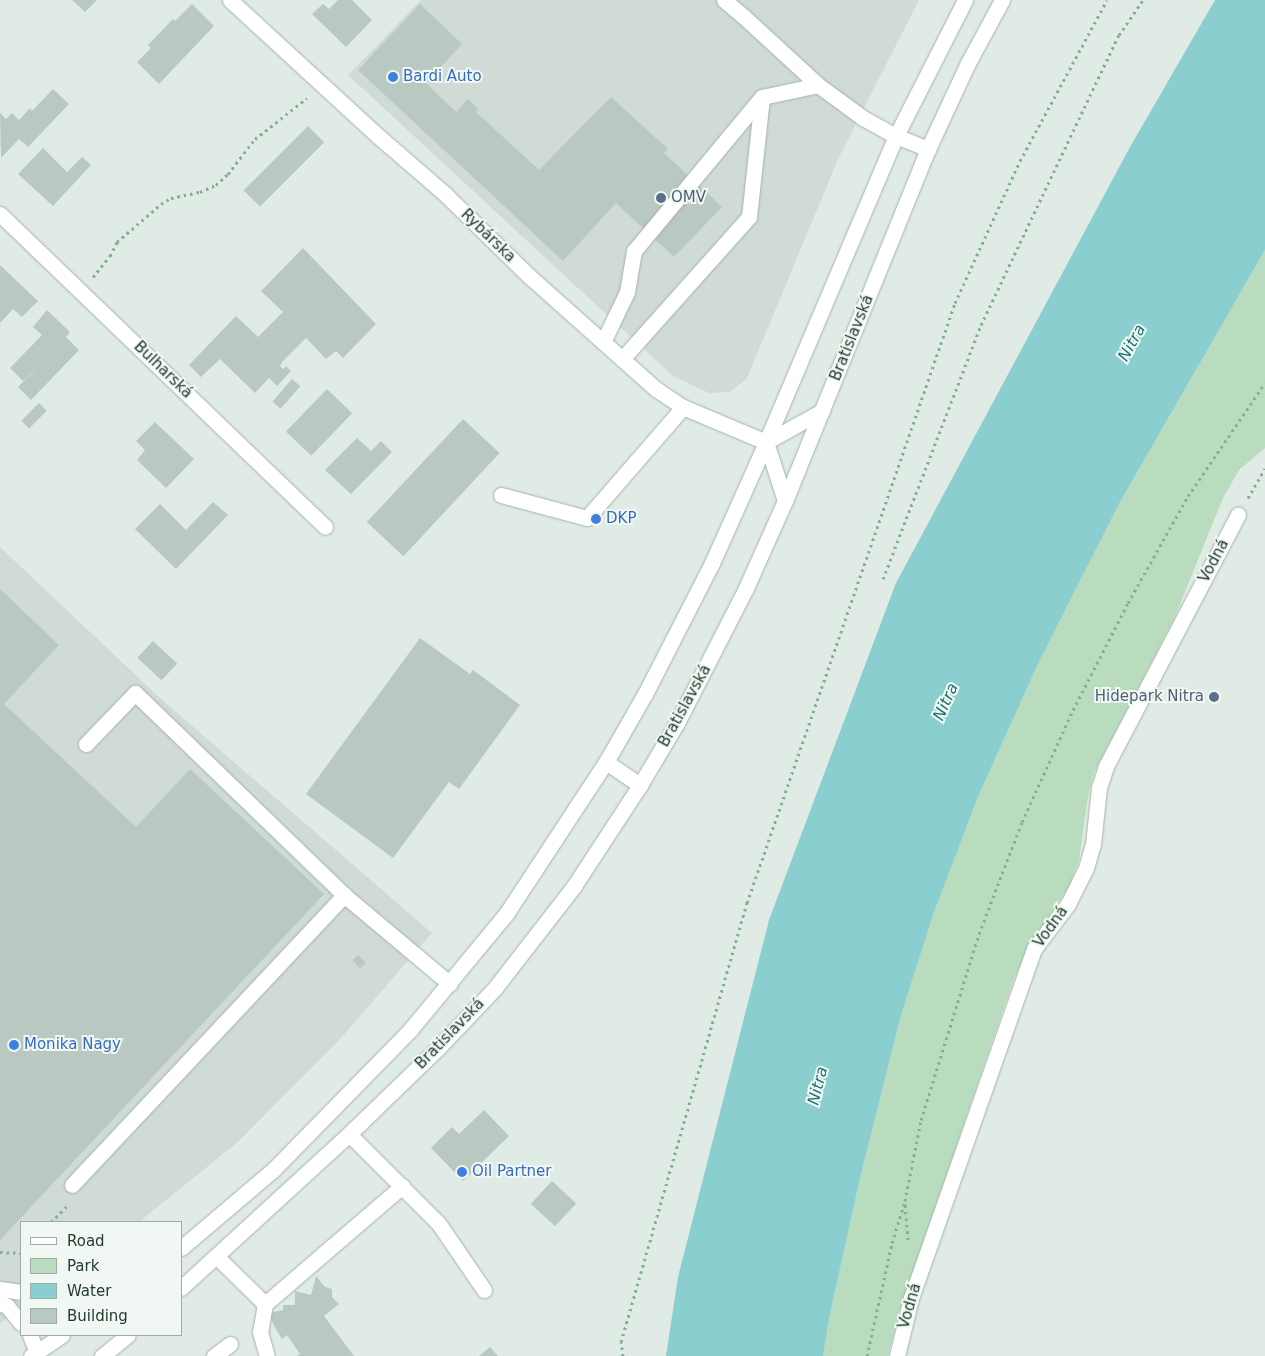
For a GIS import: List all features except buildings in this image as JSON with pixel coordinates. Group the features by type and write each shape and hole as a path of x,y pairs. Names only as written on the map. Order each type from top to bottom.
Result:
{"main road":[{"name":"Rybárska","path":"230,0 446,195 529,276 656,389 683,407 766,442"},
{"path":"724,0 818,85 863,118 896,136 928,149"},
{"name":"Bratislavská","path":"182,1247 281,1162 375,1067 450,984 506,914 606,762 645,694 712,563 766,442 896,136 965,0"},
{"name":"Bratislavská","path":"182,1287 349,1134 436,1050 495,988 574,886 640,785 678,722 711,659 785,501 928,149 968,63 1002,0"},
{"path":"603,342 626,292 634,251 762,97 818,85"},
{"path":"622,359 749,217 762,97"},
{"name":"Bulharská","path":"0,214 325,526"},
{"path":"501,495 587,518 683,407"},
{"path":"785,501 766,442 822,411"},
{"name":"Vodná","path":"897,1356 911,1298 1034,948 1068,904 1086,868 1092,844 1099,788 1106,766 1238,515"},
{"path":"86,744 135,693 344,896 450,984"},
{"path":"606,762 640,785"},
{"path":"72,1185 344,896"},
{"path":"349,1134 439,1224 484,1290"},
{"path":"267,1356 260,1332 265,1304 402,1186"},
{"path":"217,1257 265,1304"},
{"path":"0,1288 20,1292"},
{"path":"0,1303 7,1306 20,1322"},
{"path":"30,1336 34,1355 61,1336"},
{"path":"102,1356 127,1336"},
{"path":"214,1356 230,1344"}],"path":[{"path":"623,1356 621,1342 747,902 955,303 1020,161 1107,0"},
{"path":"883,579 981,325 1119,35 1143,0"},
{"path":"80,290 110,256 117,242 132,229 171,198 200,192 216,185 228,174 255,139 301,104 322,84"},
{"path":"867,1356 892,1243 905,1201 921,1120 979,934 1022,822 1073,710 1128,603 1188,496 1265,383"},
{"path":"1238,515 1265,468"},
{"path":"0,1252 20,1253"}],"shaded area":[{"path":"421,0 919,0 839,157 747,378 730,392 709,393 673,376 348,75"},
{"path":"0,547 161,699 432,933 341,1038 239,1141 140,1221 20,1221 20,1310 0,1323"}],"green space":[{"path":"1265,250 1265,448 1239,470 1223,498 1174,619 1094,773 1088,796 1079,860 1069,887 1029,945 1013,981 899,1313 888,1356 823,1356 830,1314 861,1174 900,1019 933,915 978,797 1037,666 1120,502"}],"water":[{"name":"Nitra","path":"1215,0 1265,0 1265,250 1120,502 1037,666 978,797 933,915 900,1019 861,1174 830,1314 823,1356 666,1356 678,1277 769,920 896,583 1130,147"}],"place":[{"name":"Bardi Auto","path":"393,77"},
{"name":"OMV","path":"661,198"},
{"name":"DKP","path":"596,519"},
{"name":"Hidepark Nitra","path":"1214,697"},
{"name":"Monika Nagy","path":"14,1045"},
{"name":"Oil Partner","path":"462,1172"}]}
